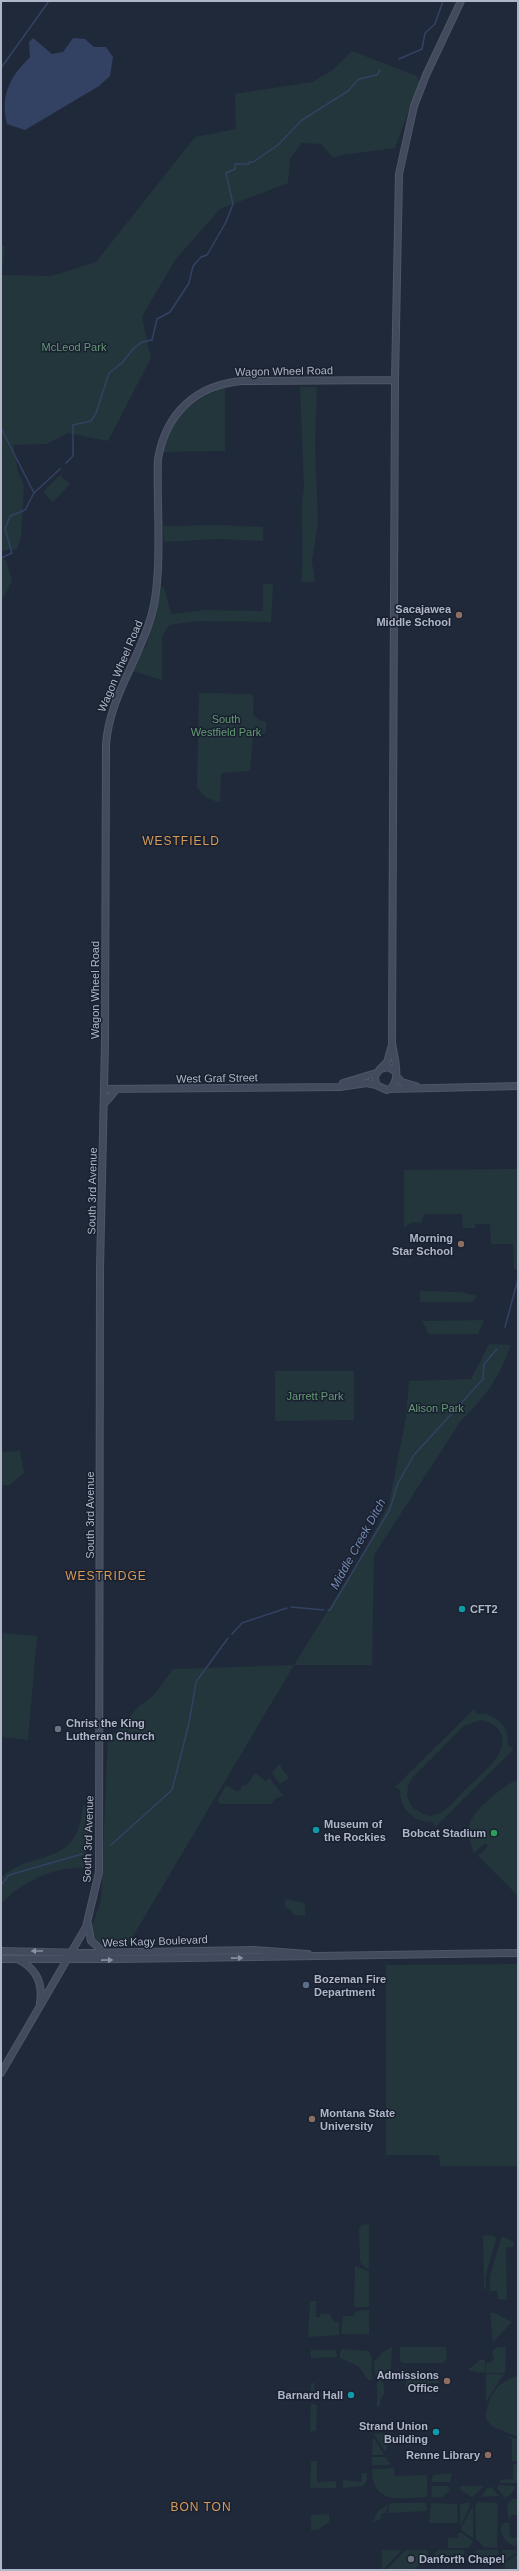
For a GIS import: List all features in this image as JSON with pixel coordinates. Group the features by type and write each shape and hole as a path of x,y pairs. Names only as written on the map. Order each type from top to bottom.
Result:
{"main road":[{"path":"390,1089 396,1083 392,1043 392,1002 397,220 403,150 414,106 426,75 460,4"},
{"name":"Wagon Wheel Road","path":"104,1089 107,734 113,704 151,619 156,587 158,459 166,429 173,416 191,398 208,388 229,382 396,380"},
{"path":"392,1043 389,1058 376,1073 376,1085 381,1089 417,1087 518,1086"},
{"path":"382,1067 390,1068 402,1082 417,1087"},
{"name":"West Graf Street","path":"330,1086 376,1073"},
{"name":"West Graf Street","path":"104,1089 330,1086 367,1083 376,1085"},
{"name":"South 3rd Avenue","path":"1,2073 68,1960 88,1923 96,1892 100,1858 100,1269 104,1089"},
{"path":"104,1104 117,1089"},
{"path":"88,1923 91,1941 106,1953"},
{"name":"West Kagy Boulevard","path":"1,1951 106,1953 237,1949 310,1954 518,1953"},
{"name":"West Kagy Boulevard","path":"1,1959 68,1960 278,1957 310,1954"},
{"path":"15,1959 25,1963 37,1976 41,1988 39,2008"}],"green space":[{"name":"McLeod Park","path":"352,51 417,76 419,83 395,148 342,155 333,158 321,144 301,143 290,159 288,183 220,209 175,260 142,317 151,358 108,441 68,433 47,444 13,445 18,472 24,485 21,537 17,549 1,551 1,245 5,246 2,275 51,276 96,262 195,137 236,129 235,94 312,82 333,70"},
{"path":"300,387 317,387 315,447 318,522 312,561 315,582 301,582 302,511 304,488"},
{"path":"225,388 225,451 163,452 172,428 185,411 202,398"},
{"path":"60,475 70,484 53,502 43,492"},
{"path":"221,525 263,527 263,541 216,539 164,542 163,526"},
{"path":"1,558 6,560 12,581 1,602"},
{"path":"263,584 273,584 271,622 197,621 169,625 162,636 162,680 132,671 147,644 160,587 164,587 171,614 206,610 263,611"},
{"name":"South Westfield Park","path":"199,693 252,694 254,704 253,714 259,720 266,722 266,733 253,737 250,771 221,773 220,802 207,798 197,787"},
{"path":"518,1169 518,1270 514,1269 513,1244 491,1244 490,1224 475,1224 475,1228 463,1228 462,1214 424,1214 421,1223 413,1222 404,1227 404,1170"},
{"path":"420,1291 461,1292 477,1296 472,1302 420,1302"},
{"path":"484,1320 478,1334 429,1334 422,1321"},
{"name":"Alison Park","path":"489,1344 510,1345 507,1356 497,1377 476,1405 460,1422 374,1555 372,1665 294,1665 364,1552 389,1504 406,1417 409,1381 471,1379"},
{"name":"Jarrett Park","path":"275,1371 354,1371 354,1420 275,1421"},
{"path":"20,1451 24,1473 10,1485 1,1485 1,1452"},
{"path":"3,1633 37,1636 28,1740 1,1737 1,1646"},
{"path":"294,1665 129,1943 103,1944 94,1941 91,1929 101,1900 108,1734 117,1732 138,1707 154,1695 173,1669"},
{"path":"474,1709 477,1714 484,1714 496,1718 500,1722 507,1733 508,1746 514,1749 435,1827 432,1822 419,1820 409,1813 402,1803 400,1790 395,1787","holes":["483,1720 491,1723 497,1728 502,1738 502,1746 494,1762 453,1803 440,1813 430,1816 423,1814 416,1809 414,1810 407,1797 408,1786 413,1777 464,1726"]},
{"path":"279,1764 289,1778 280,1784 272,1773"},
{"path":"255,1773 266,1781 269,1777 283,1796 275,1799 271,1804 221,1804 217,1801 226,1785 238,1792 243,1785 246,1786"},
{"name":"Bobcat Stadium","path":"514,1781 518,1781 518,1896 478,1856 488,1846 485,1843 474,1853 469,1832 469,1825 481,1807 495,1794"},
{"path":"83,1805 89,1806 86,1868 63,1869 51,1872 18,1889 1,1904 1,1878 14,1869 64,1848 73,1839 79,1826"},
{"path":"285,1899 305,1903 305,1916 293,1915 291,1910 285,1907"},
{"path":"518,1964 518,2166 440,2166 439,2155 386,2155 386,1965"},
{"path":"369,2224 369,2268 365,2268 360,2262 359,2229 362,2225"},
{"path":"483,2235 495,2236 496,2240 485,2278 486,2289 484,2289"},
{"path":"504,2237 513,2241 514,2247 506,2247 507,2300 498,2299 497,2291 490,2291 490,2276 501,2238"},
{"path":"355,2266 369,2271 369,2307 354,2307"},
{"path":"310,2301 316,2301 316,2317 320,2317 320,2314 330,2314 334,2322 339,2322 339,2335 308,2337"},
{"path":"369,2310 369,2334 341,2334 343,2316 354,2316 356,2311"},
{"path":"490,2313 495,2313 512,2322 493,2342"},
{"path":"392,2347 391,2371 381,2376 375,2375 374,2362 382,2353"},
{"path":"400,2347 446,2347 447,2359 443,2363 403,2363 400,2361"},
{"path":"498,2347 506,2347 505,2373 486,2373 486,2363 490,2363 494,2359 492,2351"},
{"path":"342,2349 369,2351 372,2357 373,2379 369,2381 358,2366 340,2358 340,2352"},
{"path":"311,2350 335,2350 338,2357 311,2358"},
{"path":"480,2360 485,2360 485,2373 470,2371 469,2369"},
{"path":"486,2374 504,2374 486,2402"},
{"path":"406,2375 431,2375 440,2383 429,2383 428,2392 415,2391 413,2388 406,2389"},
{"path":"518,2376 518,2437 493,2427 486,2420 486,2412 490,2398 498,2387 510,2378"},
{"path":"382,2378 385,2393 380,2400 380,2406 377,2406 377,2383"},
{"path":"311,2383 314,2383 315,2393 328,2394 328,2397 311,2397"},
{"path":"311,2403 317,2406 316,2430 310,2432"},
{"path":"386,2433 387,2450 384,2450 374,2434"},
{"path":"500,2435 518,2439 518,2461 512,2461 512,2439"},
{"path":"373,2437 384,2454 383,2455 372,2455"},
{"path":"372,2457 386,2457 391,2465 372,2465"},
{"path":"311,2461 317,2461 317,2482 336,2481 336,2488 310,2488"},
{"path":"513,2464 518,2464 518,2483 500,2483 500,2480 513,2479"},
{"path":"394,2468 394,2476 427,2475 427,2497 398,2498 389,2497 382,2494 377,2489 373,2481 372,2469"},
{"path":"362,2473 367,2473 367,2480 363,2486 343,2488 343,2480 361,2482"},
{"path":"452,2473 450,2482 431,2482 433,2475"},
{"path":"499,2485 514,2486 515,2489 509,2496 504,2497 497,2488"},
{"path":"432,2486 448,2486 450,2490 442,2497 431,2498"},
{"path":"461,2486 484,2487 472,2497 460,2490"},
{"path":"491,2487 499,2496 481,2497 487,2488"},
{"path":"513,2499 518,2499 518,2515 511,2515 509,2521 507,2504"},
{"path":"469,2502 470,2506 460,2527 460,2504"},
{"path":"478,2502 498,2503 497,2548 484,2547 476,2539 475,2506"},
{"path":"426,2503 427,2511 388,2513 389,2504"},
{"path":"431,2503 457,2504 458,2523 429,2523"},
{"path":"388,2504 386,2513 381,2514 381,2519 372,2523 378,2511"},
{"path":"473,2506 473,2538 462,2531 461,2528"},
{"path":"329,2514 329,2522 318,2530 311,2530 311,2515"},
{"path":"504,2523 509,2523 510,2535 512,2538 518,2538 516,2547 507,2542 503,2536 501,2526"},
{"path":"458,2533 462,2533 473,2541 469,2548 448,2548 448,2538 458,2538"},
{"path":"382,2550 402,2550 383,2570 382,2570"},
{"path":"406,2550 427,2550 429,2557 413,2570 386,2570"},
{"path":"438,2550 464,2550 465,2552 463,2557 439,2554 439,2561 434,2561 432,2556"},
{"path":"476,2550 498,2550 499,2555 475,2557"},
{"path":"502,2550 516,2550 517,2553 502,2562"},
{"path":"517,2555 518,2570 506,2570 503,2563"}],"water":[{"path":"33,38 52,54 63,52 73,38 85,39 94,47 106,47 113,57 110,76 99,86 25,130 7,124 5,104 8,87 12,79 30,57 29,42"}],"waterway":[{"path":"1,68 49,1"},
{"path":"399,59 422,49 425,33 435,24 443,1"},
{"path":"66,463 73,456 73,425 91,421 96,413 109,373 122,363 133,349 142,342 152,340 157,319 170,312 189,283 193,266 201,257 207,255 226,222 233,204 226,173 235,169 235,164 249,164 249,162 253,162 278,145 302,120 348,91 359,79 377,75 380,70"},
{"path":"1,428 34,493 25,510 10,516 5,529 12,553 1,558"},
{"path":"34,493 60,469"},
{"name":"Middle Creek Ditch","path":"505,1327 518,1279"},
{"name":"Middle Creek Ditch","path":"328,1610 330,1610 390,1509 398,1483 414,1455 483,1379 484,1364 497,1349"},
{"name":"Middle Creek Ditch","path":"291,1607 324,1610"},
{"name":"Middle Creek Ditch","path":"232,1634 242,1623 287,1608"},
{"name":"Middle Creek Ditch","path":"111,1845 172,1790 189,1723 196,1682 228,1638"},
{"path":"1,1885 9,1875 82,1854"}],"place":[{"name":"Sacajawea Middle School","path":"459,615"},
{"name":"Morning Star School","path":"461,1244"},
{"name":"CFT2","path":"462,1609"},
{"name":"Christ the King Lutheran Church","path":"58,1729"},
{"name":"Museum of the Rockies","path":"316,1830"},
{"name":"Bobcat Stadium","path":"494,1833"},
{"name":"Bozeman Fire Department","path":"306,1985"},
{"name":"Montana State University","path":"312,2119"},
{"name":"Admissions Office","path":"447,2381"},
{"name":"Barnard Hall","path":"351,2395"},
{"name":"Strand Union Building","path":"436,2432"},
{"name":"Renne Library","path":"488,2455"},
{"name":"Danforth Chapel","path":"411,2559"}],"district":[{"name":"WESTFIELD","path":"181,841"},
{"name":"WESTRIDGE","path":"106,1576"},
{"name":"BON TON","path":"201,2507"}]}
